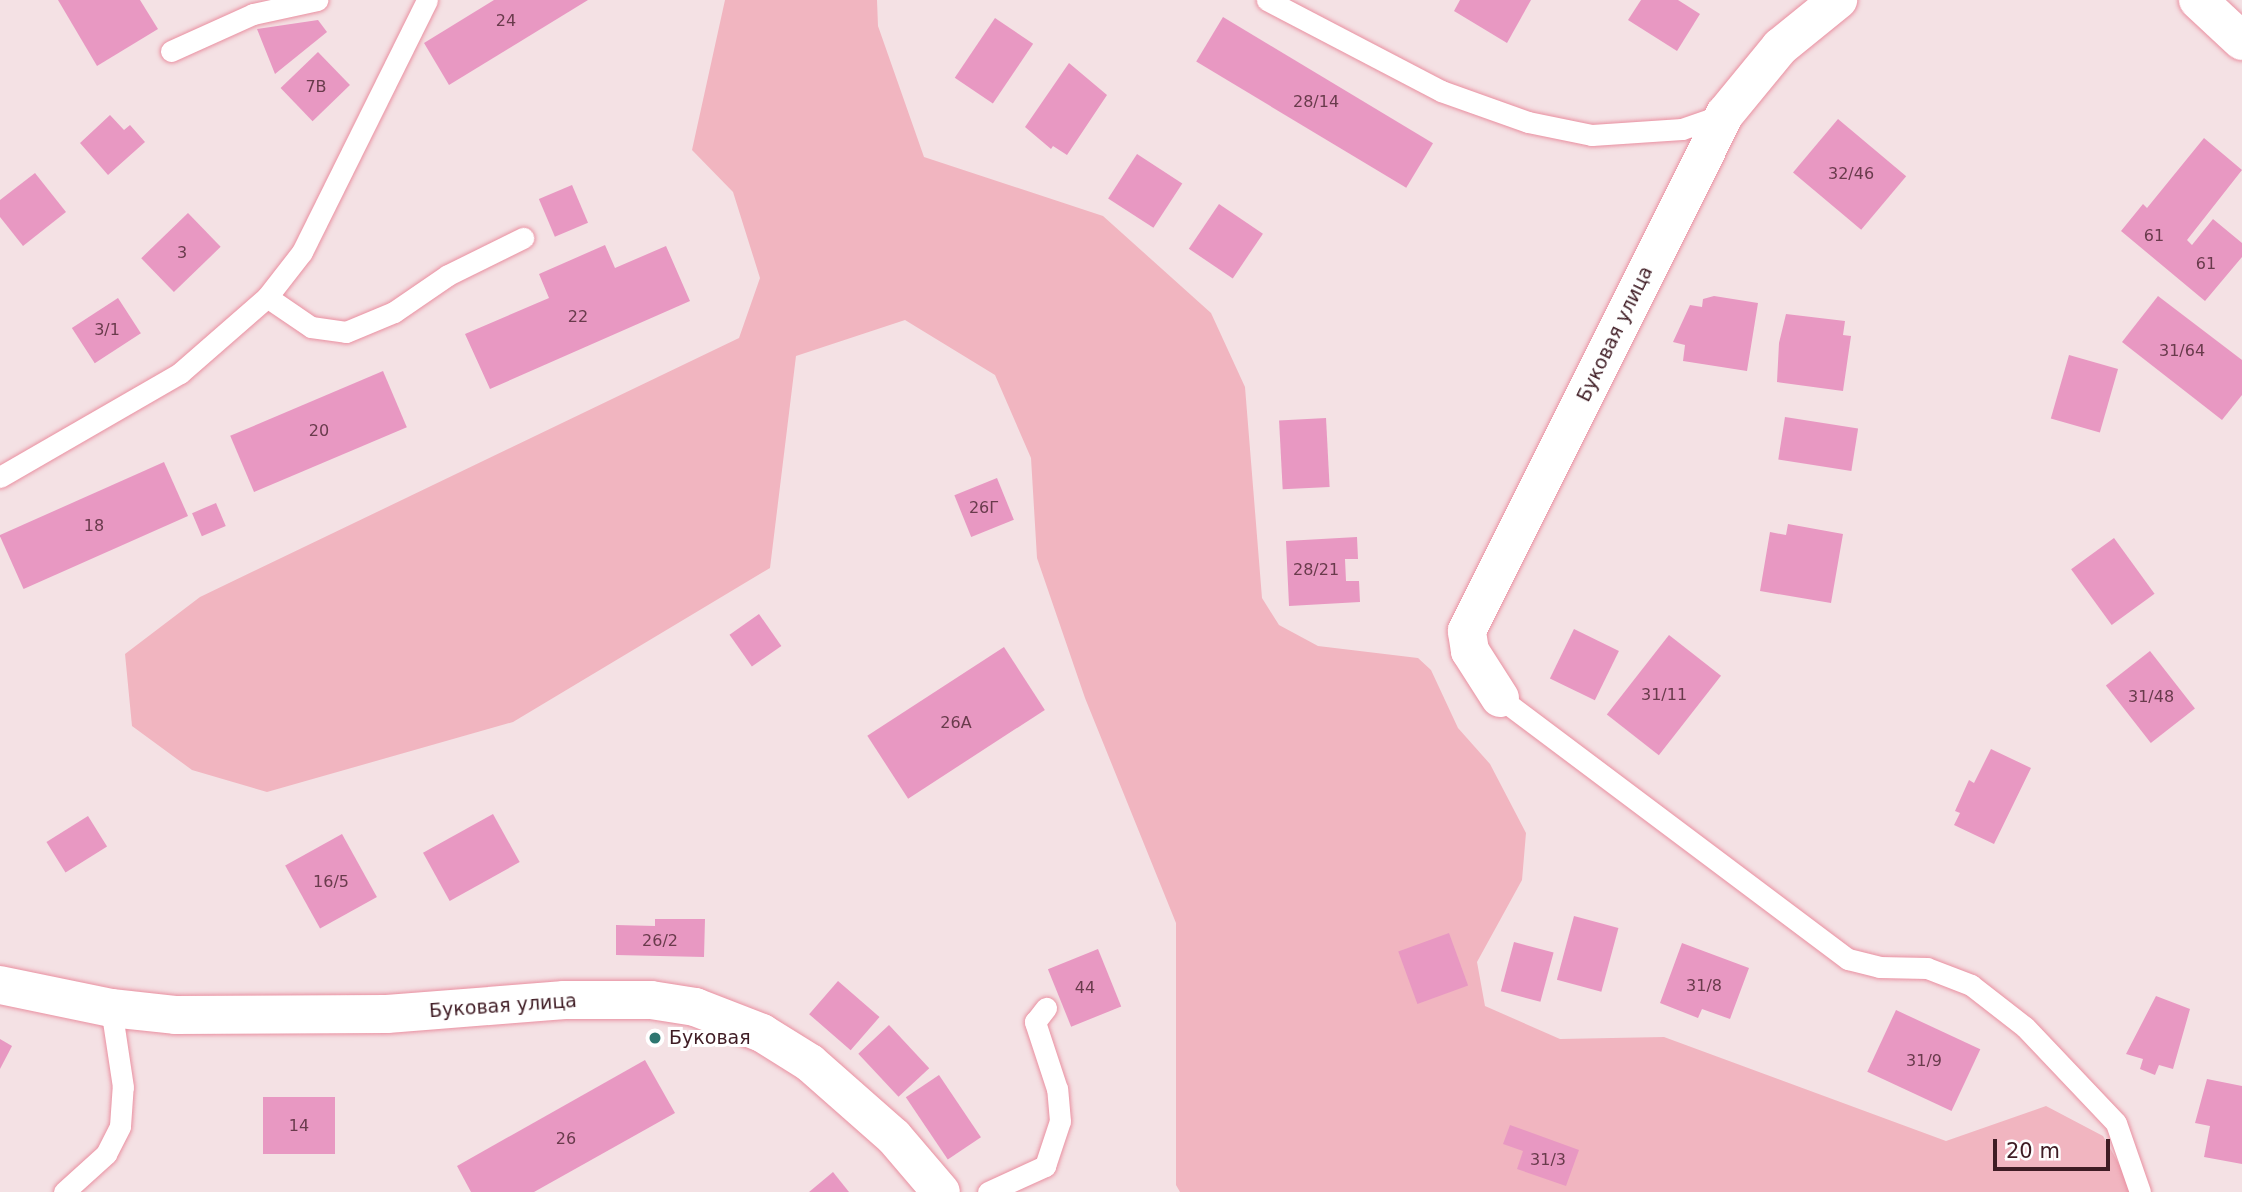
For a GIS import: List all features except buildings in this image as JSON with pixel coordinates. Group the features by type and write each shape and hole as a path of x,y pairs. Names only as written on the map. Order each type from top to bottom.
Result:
{"street":[{"name":"Буковая улица","path":"1500,698 1470,651 1468,631 1725,114 1780,47 1838,0"},
{"path":"2198,0 2242,41"},
{"name":"Буковая улица","path":"0,985 111,1008 243,1016 387,1014 564,1000 651,1000 695,1007 762,1033 810,1063 894,1137 940,1192"}],"lane":[{"path":"172,51 253,14 317,0"},
{"path":"0,477 180,373 267,297 302,252 427,0"},
{"path":"1267,0 1441,91 1528,122 1592,135 1682,129 1725,114"},
{"path":"267,297 311,327 346,332 394,312 447,275 523,238"},
{"path":"1500,698 1848,959 1879,967 1927,968 1971,985 2025,1027 2116,1122 2140,1192"},
{"path":"64,1192 106,1154 120,1126 123,1087 111,1008"},
{"path":"988,1192 1045,1166 1060,1121 1057,1089 1035,1022 1046,1008"}],"shaded area":[{"path":"725,0 877,0 878,26 924,157 1103,216 1211,313 1245,387 1262,598 1279,625 1318,646 1418,658 1431,670 1458,728 1490,764 1526,833 1522,880 1477,962 1485,1006 1560,1039 1664,1037 1946,1141 2046,1106 2103,1136 2135,1192 1180,1192 1176,1185 1176,923 1085,698 1037,558 1031,458 995,375 905,320 796,356 770,568 513,722 267,792 192,770 132,726 125,654 200,597 739,338 760,278 733,192 692,150"}],"place":[{"name":"Буковая","path":"655,1038"}]}
